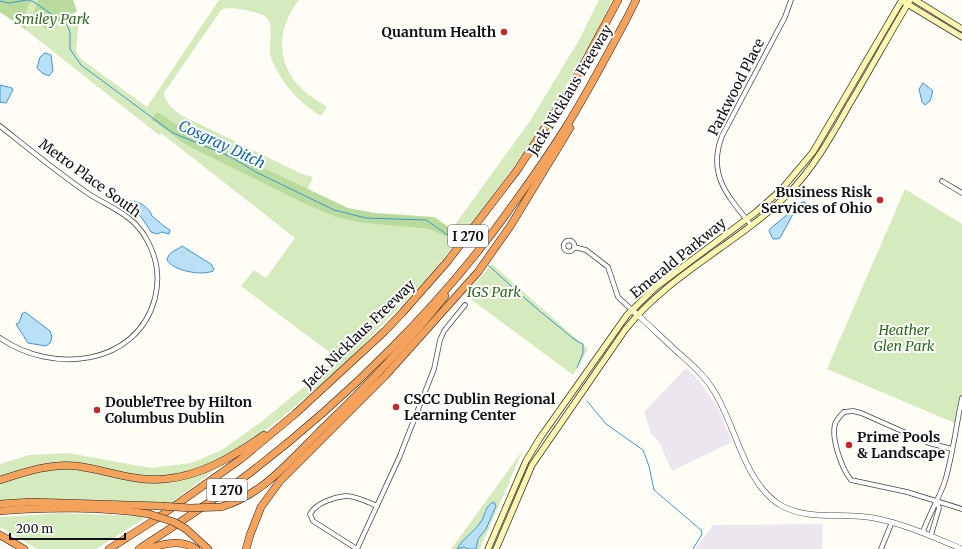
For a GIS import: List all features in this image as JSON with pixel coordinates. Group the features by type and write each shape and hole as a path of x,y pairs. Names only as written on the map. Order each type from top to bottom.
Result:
{"highway":[{"name":"Jack Nicklaus Freeway","path":"109,549 156,519 242,459 301,408 394,322 447,262 489,209 518,169 572,86 618,0"},
{"name":"Jack Nicklaus Freeway","path":"139,549 227,490 309,424 391,347 457,276 512,207 566,127 636,0"},
{"path":"246,549 261,507 280,481 416,343 496,248 563,142 592,89 627,18"},
{"path":"0,504 31,502 190,508 221,507 246,498 258,490 349,403 410,338 459,278 482,245"},
{"path":"0,480 41,468 57,466 76,466 146,479 164,479 182,476 202,470 224,460 301,408"},
{"path":"0,511 28,509 112,510 149,514 174,522 186,529 208,549"},
{"path":"0,535 24,549"},
{"path":"149,549 176,543 185,544 196,549"}],"main road":[{"path":"914,0 962,28"},
{"name":"Emerald Parkway","path":"488,549 526,461 573,390 632,310 661,283 746,219 781,190 813,152 904,1"},
{"name":"Emerald Parkway","path":"496,549 532,465 576,398 637,315 675,281 751,225 787,195 819,156 904,1"},
{"path":"904,1 962,37"}],"street":[{"name":"Parkwood Place","path":"751,225 726,192 720,180 716,165 717,150 722,136 785,17 791,0"},
{"name":"Metro Place South","path":"0,126 90,194 125,214 138,226 153,251 158,275 153,305 142,326 128,340 110,350 92,357 70,360 50,359 32,355 0,338"},
{"path":"942,181 962,193"},
{"path":"574,247 586,250 608,267 618,296 694,367 712,387 731,423 756,480 772,499 782,506 804,514 851,515 892,522 931,535 962,549"},
{"path":"377,506 347,496 323,502 315,506 310,514 313,521 357,549 377,506 399,458 434,369 440,340 444,331 465,304"},
{"path":"923,532 933,507 937,502 952,449 962,401"},
{"path":"841,407 844,412"},
{"path":"952,449 929,443 861,413 853,411 844,412 838,418 834,426 834,433 841,465 851,480 900,490 962,509"},
{"path":"931,535 939,508 937,502"},
{"path":"881,549 892,522"}],"shaded area":[{"path":"686,368 699,381 717,406 732,442 672,471 659,442 651,433 644,412"},
{"path":"823,524 822,549 695,549 713,525"}],"green space":[{"path":"0,0 31,0 25,14 26,30 0,12"},
{"name":"Smiley Park","path":"20,0 73,0 77,11 74,13 79,19 76,51 81,59 147,107 219,0 299,0 286,22 282,45 283,57 293,79 302,89 327,107 321,116 296,96 286,85 277,71 270,54 271,29 267,18 253,12 239,9 227,8 220,12 164,93 168,103 181,115 302,174 313,177 307,190 196,136 157,112 151,121 186,145 305,204 336,217 362,223 429,229 446,237 530,121 579,40 599,0 612,0 595,35 562,93 523,154 469,228 427,278 342,367 270,427 228,455 194,470 178,475 156,477 136,475 83,464 0,477 0,464 29,455 68,453 151,468 191,463 222,450 261,422 316,377 336,357 241,286 254,270 266,278 295,238 161,133 159,135 26,30"},
{"name":"Smiley Park","path":"38,0 73,0 77,11 74,13 68,12 54,25 46,29 32,18"},
{"path":"157,112 196,136 348,208 375,213 434,217 452,229 446,237 429,229 362,223 336,217 305,204 186,145 151,120"},
{"name":"Heather Glen Park","path":"905,189 962,224 962,398 957,424 827,369"},
{"name":"IGS Park","path":"492,264 588,349 573,375 465,295"},
{"path":"523,450 480,549 451,549"},
{"path":"226,461 171,503 30,498 0,501 0,484 34,472 59,469 80,470 152,482"},
{"path":"62,513 137,516 145,518 96,549 37,549 0,527 0,517"}],"water":[{"path":"45,53 51,55 53,71 49,76 42,73 37,68 40,57"},
{"path":"923,83 933,91 930,101 925,105 922,102 919,89"},
{"path":"0,85 12,88 13,90 6,103 0,102"},
{"path":"130,201 140,203 146,207 152,216 170,230 169,234 162,232 157,234 151,232 142,218 128,204"},
{"path":"802,202 805,202 807,207 793,214 780,238 773,239 769,231 770,229"},
{"path":"182,246 211,264 214,269 213,271 202,273 188,272 170,264 167,260 169,255"},
{"path":"25,312 50,331 52,337 50,343 46,346 28,343 16,324 19,323 22,314"},
{"path":"494,502 496,506 486,529 478,539 476,549 468,549 464,547 457,549 477,527 488,506"}],"waterway":[{"name":"Cosgray Ditch","path":"0,1 9,3 27,0"},
{"name":"Cosgray Ditch","path":"28,0 34,2 67,25 70,32 70,49 81,65 173,133 229,156 256,172 334,210 366,218 426,220 452,238"},
{"name":"Cosgray Ditch","path":"488,265 549,319 583,344 583,353 577,368"},
{"name":"Cosgray Ditch","path":"587,401 606,424 643,450 649,466 654,490 701,530 702,534 693,549"}],"place":[{"name":"Quantum Health","path":"504,32"},
{"name":"Business Risk Services of Ohio","path":"880,200"},
{"name":"CSCC Dublin Regional Learning Center","path":"396,407"},
{"name":"DoubleTree by Hilton Columbus Dublin","path":"97,410"},
{"name":"Prime Pools & Landscape","path":"849,445"}]}
